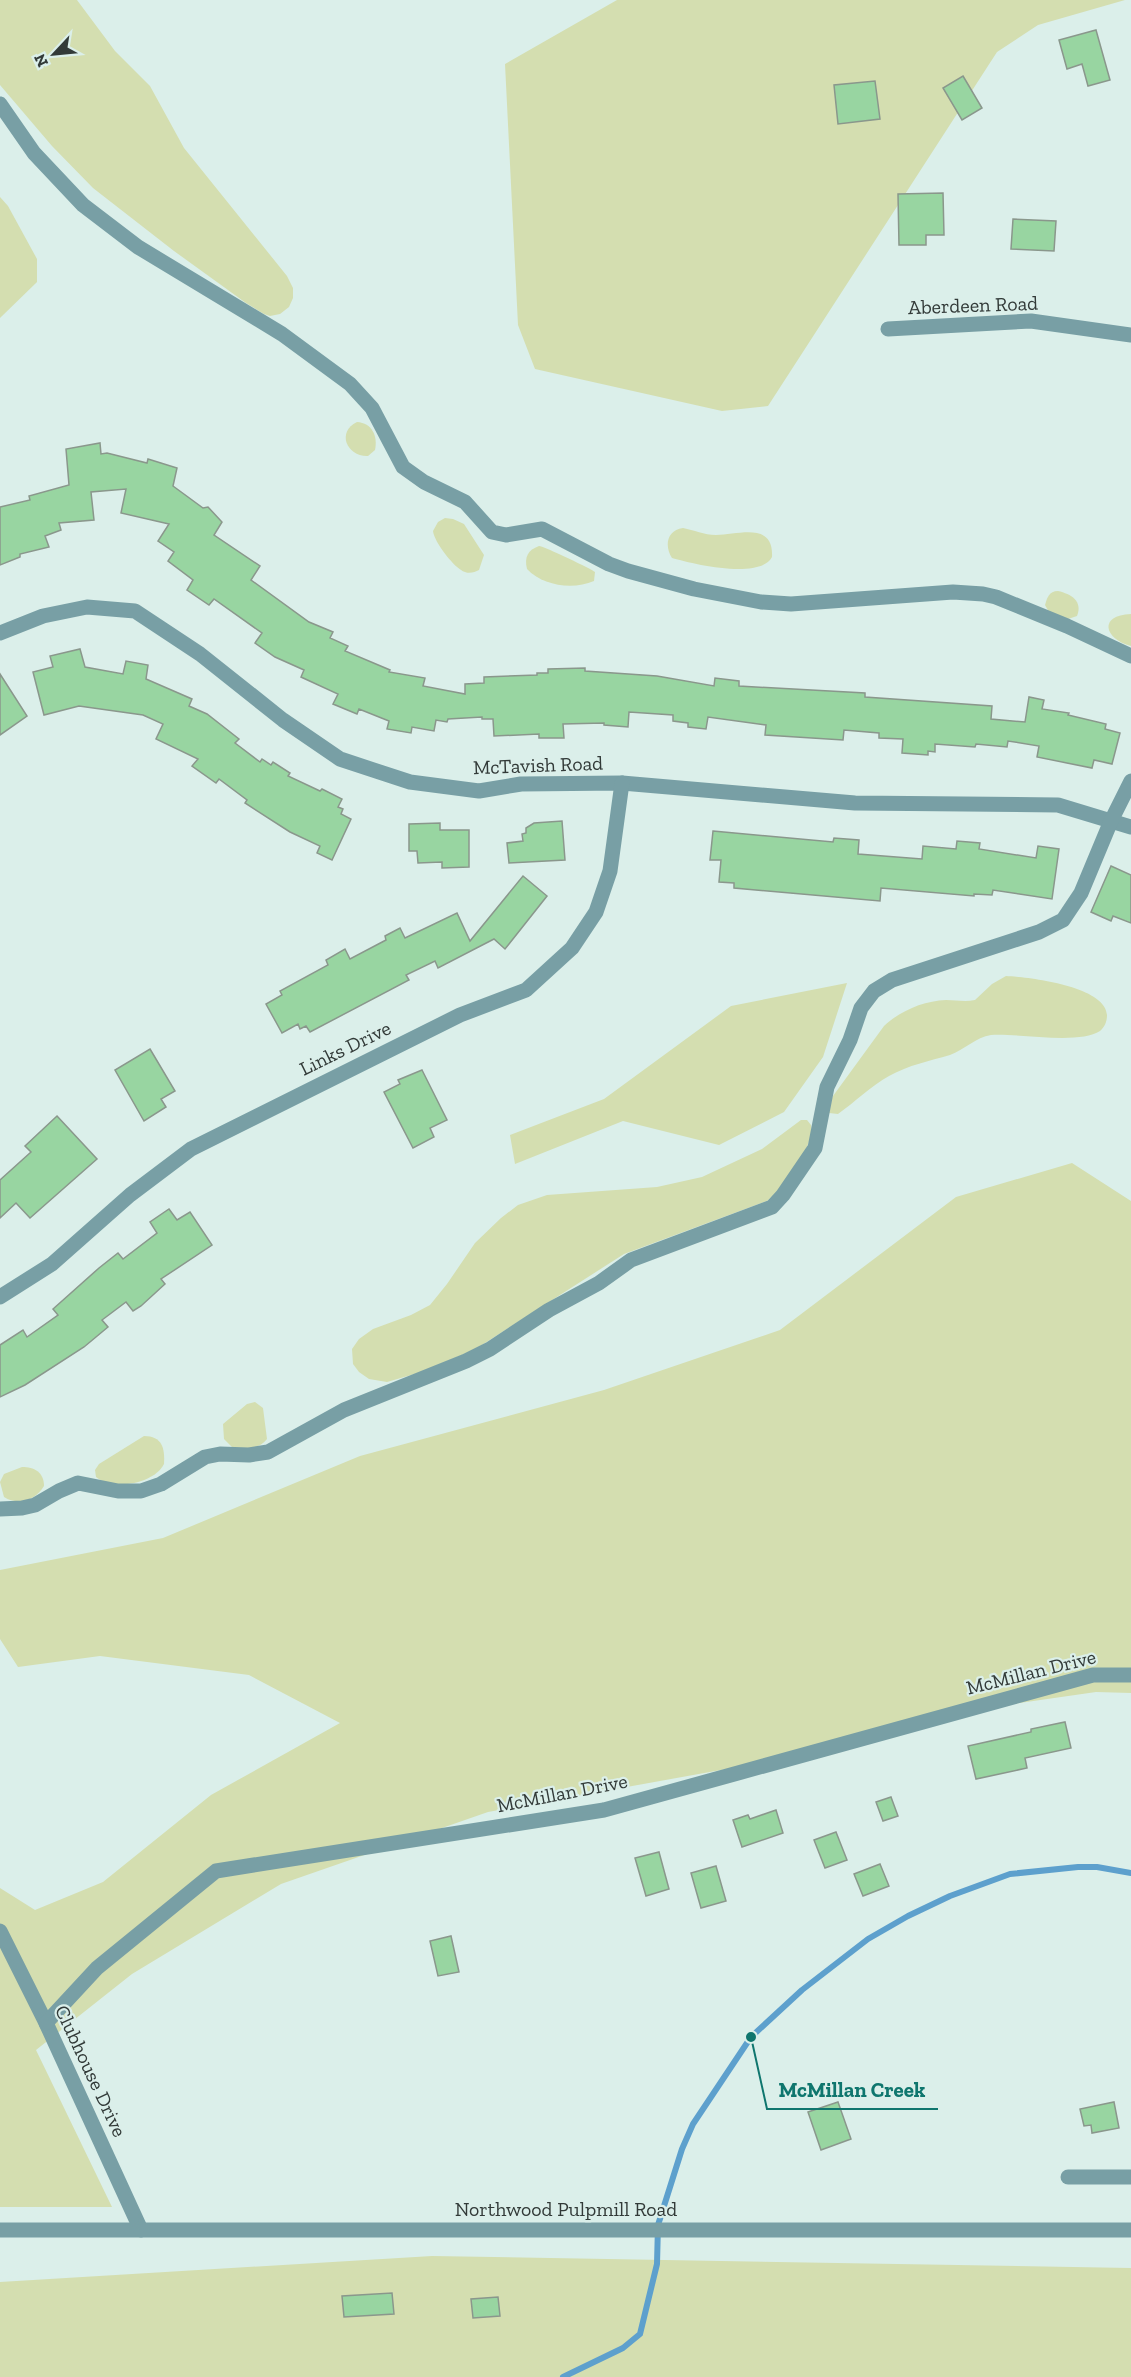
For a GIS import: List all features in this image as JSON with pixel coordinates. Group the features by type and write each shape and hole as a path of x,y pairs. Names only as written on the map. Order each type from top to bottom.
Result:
{"street":[{"path":"0,104 34,153 84,205 138,247 282,334 350,384 372,408 403,467 415,477 465,502 492,532 506,535 542,529 609,564 628,571 694,589 761,602 791,604 953,592 983,594 1056,621 1131,656"},
{"name":"Aberdeen Road","path":"888,329 1031,321 1131,335"},
{"name":"McTavish Road","path":"0,633 43,616 87,607 135,611 201,654 283,720 340,759 410,783 479,791 521,784 621,783 855,803 1058,805 1131,827"},
{"path":"0,1509 35,1505 78,1483 118,1491 141,1491 161,1484 205,1457 220,1454 249,1455 268,1452 344,1410 466,1361 490,1349 549,1310 599,1283 631,1260 772,1207 783,1195 815,1148 827,1087 850,1040 856,1017 874,991 892,980 1055,925 1069,913 1081,893 1111,821 1131,781"},
{"name":"Links Drive","path":"0,1297 52,1264 130,1195 191,1149 460,1015 526,990 572,948 596,912 610,871 621,783"},
{"name":"McMillan Drive","path":"46,2023 97,1968 216,1871 604,1810 1093,1675 1131,1675"},
{"name":"Clubhouse Drive","path":"0,1930 46,2023 141,2230"},
{"path":"1068,2176 1131,2177"},
{"name":"Northwood Pulpmill Road","path":"0,2230 1131,2230"}],"green space":[{"path":"0,0 77,0 115,51 150,86 184,148 287,276 293,288 293,298 289,307 280,314 270,316 246,303 93,188 52,146 0,85"},
{"path":"617,0 1125,0 1038,25 997,52 768,406 722,411 535,369 518,325 505,64"},
{"path":"0,197 8,206 37,259 37,282 0,318"},
{"path":"357,422 367,425 375,435 375,450 368,456 354,453 347,443 347,432"},
{"path":"445,518 464,524 484,555 479,570 469,573 461,570 441,548 433,531 438,522"},
{"path":"683,528 712,535 744,532 761,534 767,538 771,546 772,557 765,564 741,569 695,564 672,558 668,549 668,539 673,532"},
{"path":"539,546 595,572 594,581 568,586 550,583 534,575 527,569 526,561 530,552"},
{"path":"1058,591 1075,599 1078,606 1077,616 1068,619 1050,614 1045,605 1050,594"},
{"path":"1131,614 1131,646 1115,638 1108,628 1113,618"},
{"path":"1006,976 1047,981 1080,990 1103,1005 1107,1015 1106,1022 1100,1031 1078,1037 986,1036 950,1055 897,1072 876,1084 838,1114 829,1113 833,1096 890,1021 912,1008 929,1002 975,1000 992,984"},
{"path":"847,983 823,1057 784,1112 719,1145 623,1121 515,1164 510,1135 604,1099 731,1006"},
{"path":"801,1120 807,1120 811,1125 808,1143 797,1166 767,1201 624,1254 474,1350 418,1373 387,1382 369,1379 353,1364 352,1349 359,1339 373,1329 411,1315 430,1305 475,1243 518,1205 547,1195 657,1187 702,1177 762,1149"},
{"path":"1072,1163 1131,1201 1131,1693 1096,1692 944,1714 732,1768 488,1812 281,1884 132,1974 36,2050 112,2207 0,2207 0,1888 35,1910 103,1882 211,1795 340,1723 249,1675 100,1656 18,1667 0,1639 0,1570 163,1538 360,1456 604,1390 780,1330 956,1197"},
{"path":"255,1402 263,1408 267,1439 256,1447 233,1448 224,1439 223,1424 247,1404"},
{"path":"144,1436 155,1438 163,1448 164,1464 159,1471 143,1481 133,1483 112,1484 96,1477 95,1470 99,1464"},
{"path":"22,1467 38,1471 44,1481 44,1486 32,1498 21,1501 9,1500 4,1497 0,1482 4,1474"},
{"path":"432,2256 1131,2268 1131,2377 0,2377 0,2282"}],"building":[{"path":"1096,30 1110,80 1088,86 1082,64 1067,69 1059,40"},
{"path":"963,76 982,108 962,120 943,88"},
{"path":"875,81 880,119 838,124 834,85"},
{"path":"943,193 944,235 926,235 926,245 899,245 898,194"},
{"path":"1013,219 1056,221 1054,251 1011,249"},
{"path":"100,443 101,454 107,453 147,463 148,459 177,468 173,486 203,508 208,507 222,522 214,535 260,566 251,580 309,622 333,632 330,638 348,646 345,651 390,670 389,672 425,678 423,686 465,694 465,684 484,683 484,677 537,675 537,673 548,673 548,669 585,668 585,671 657,676 714,686 715,678 739,681 739,686 865,693 865,697 992,706 991,719 1025,722 1029,697 1044,700 1042,709 1069,713 1068,715 1106,724 1105,729 1120,733 1112,764 1094,760 1092,768 1037,757 1039,746 1008,741 1007,747 935,744 935,752 928,751 928,755 902,753 903,739 879,738 879,733 844,730 843,740 765,735 766,725 708,717 706,729 688,727 688,723 673,721 673,715 629,712 628,727 604,725 604,723 563,724 564,738 539,738 539,734 494,736 493,719 482,719 482,717 448,719 447,722 436,720 434,731 412,727 411,733 387,729 389,721 359,709 357,714 333,704 338,694 301,677 304,670 275,657 255,643 262,633 214,599 209,605 187,590 193,580 168,561 174,552 158,541 169,524 121,513 126,489 91,492 94,520 59,523 61,530 45,536 49,547 20,554 20,557 0,565 0,507 30,500 29,496 69,485 66,449"},
{"path":"80,649 85,667 123,674 126,661 148,665 146,679 192,699 189,706 207,714 239,739 235,743 260,762 262,759 271,765 273,762 290,773 288,776 342,799 338,807 343,809 341,814 351,819 332,860 317,853 320,846 290,832 245,803 247,800 219,779 216,783 192,766 198,759 156,739 163,724 143,715 79,706 44,715 33,672 53,667 50,656"},
{"path":"0,674 27,716 0,735"},
{"path":"562,821 565,860 509,863 507,843 523,841 522,834 526,833 526,828 534,823"},
{"path":"440,823 440,830 469,830 469,867 442,868 442,862 418,863 417,851 409,851 409,824"},
{"path":"713,831 833,842 834,838 859,840 858,854 922,859 923,846 956,849 957,841 980,843 979,849 1036,858 1038,846 1059,849 1052,899 993,890 992,895 974,894 974,896 881,888 880,901 734,888 734,883 719,882 721,860 710,860"},
{"path":"1111,866 1131,875 1131,923 1113,916 1111,921 1091,912"},
{"path":"523,876 547,896 505,949 494,939 438,968 435,961 406,975 409,980 310,1032 306,1026 300,1029 298,1024 282,1033 266,1004 282,995 280,991 328,965 326,960 345,949 350,959 386,940 385,936 400,928 405,938 457,913 470,941"},
{"path":"150,1049 175,1091 161,1099 166,1107 144,1121 115,1070"},
{"path":"422,1070 447,1120 430,1128 434,1137 413,1148 384,1092 400,1084 398,1080"},
{"path":"57,1116 97,1159 30,1218 16,1203 0,1218 0,1180 31,1152 25,1146"},
{"path":"169,1209 177,1220 190,1212 212,1245 161,1279 165,1284 141,1306 133,1311 126,1302 102,1320 108,1327 84,1347 25,1385 0,1397 0,1345 23,1330 27,1337 58,1315 53,1309 99,1268 118,1253 123,1259 157,1233 150,1222"},
{"path":"1065,1722 1071,1748 1025,1758 1027,1768 976,1779 968,1746"},
{"path":"891,1797 898,1816 883,1821 876,1802"},
{"path":"776,1810 783,1833 742,1847 733,1820 748,1815 750,1819"},
{"path":"836,1832 847,1860 825,1868 814,1840"},
{"path":"659,1852 669,1889 646,1896 635,1858"},
{"path":"880,1864 889,1886 863,1896 854,1874"},
{"path":"716,1866 726,1901 701,1908 691,1873"},
{"path":"451,1936 459,1972 438,1976 430,1941"},
{"path":"838,2102 851,2139 821,2150 808,2112"},
{"path":"1114,2102 1119,2128 1092,2133 1091,2125 1084,2126 1080,2109"},
{"path":"392,2293 394,2314 344,2317 342,2296"},
{"path":"498,2297 500,2316 473,2318 471,2299"}],"waterway":[{"path":"563,2377 623,2348 640,2334 657,2264 658,2225 682,2149 693,2124 751,2037 802,1990 868,1939 908,1916 950,1896 1010,1874 1078,1867 1097,1867 1131,1873"}],"place":[{"name":"McMillan Creek","path":"751,2037"}]}
